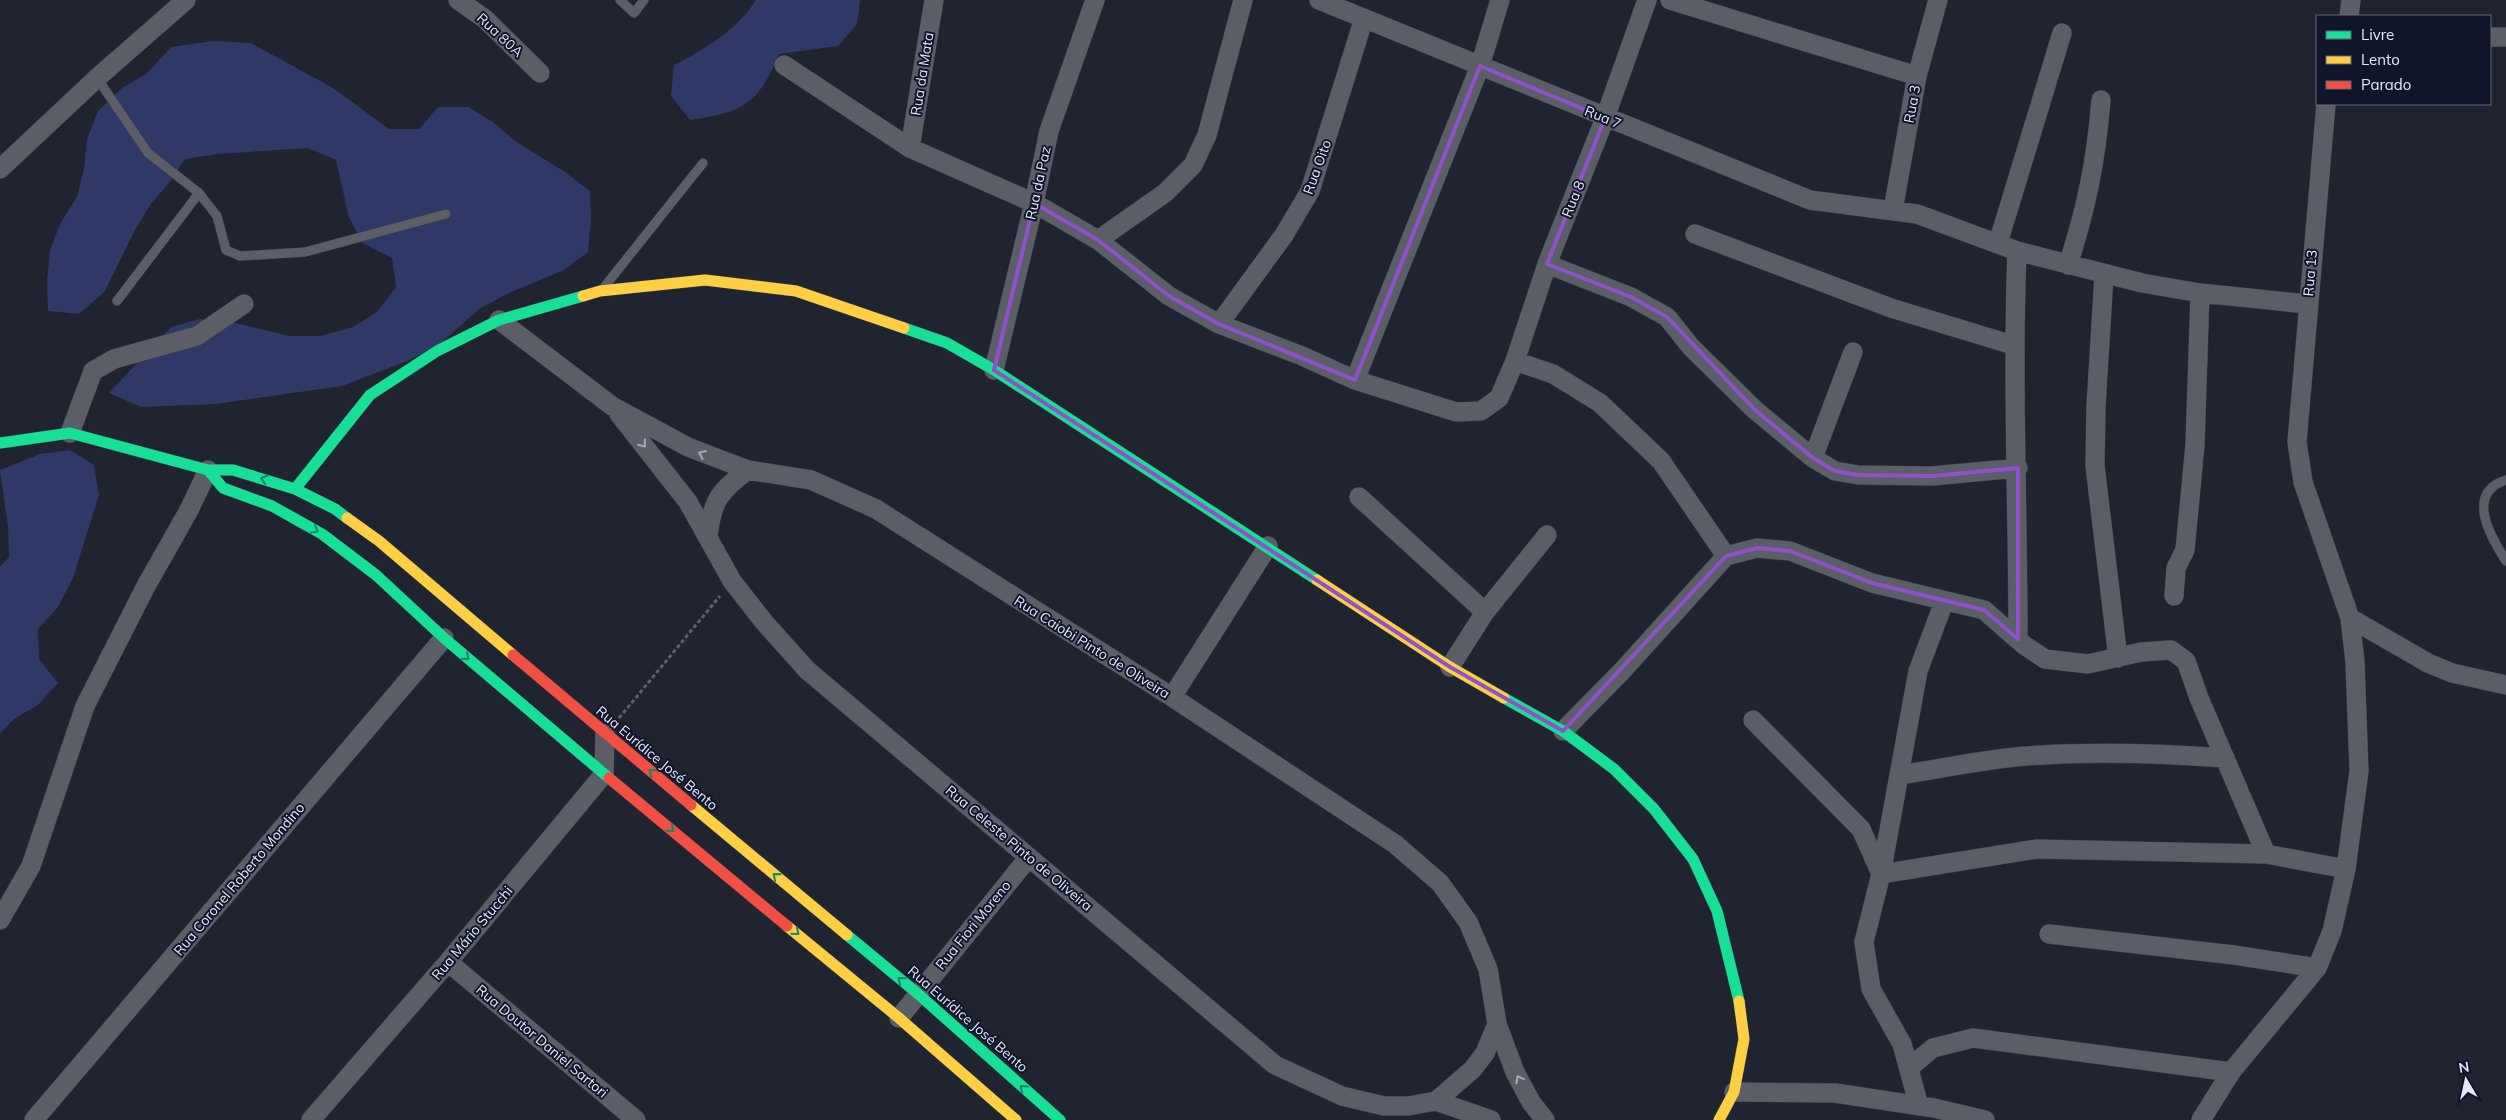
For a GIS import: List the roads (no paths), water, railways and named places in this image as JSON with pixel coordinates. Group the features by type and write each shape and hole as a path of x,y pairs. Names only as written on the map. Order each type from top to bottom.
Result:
{"street":[{"path":"0,169 97,78 186,0"},
{"name":"Rua 80A","path":"458,0 485,20 540,73"},
{"name":"Rua da Mata","path":"910,148 934,0"},
{"name":"Rua da Paz","path":"994,370 1034,203 1049,131 1095,0"},
{"path":"1098,240 1165,193 1193,166 1207,135 1243,0"},
{"name":"Rua 7","path":"1319,0 1810,200 1917,214 2018,251 2104,275 2200,293 2307,304"},
{"path":"784,65 910,148 1034,203 1098,240 1168,296 1219,324 1302,356 1355,380 1480,66 1500,0"},
{"name":"Rua 8","path":"1355,380 1456,412 1481,411 1499,398 1515,361 1547,264 1605,118 1647,0"},
{"path":"1670,0 1917,76"},
{"name":"Rua 3","path":"1893,210 1917,76 1938,0"},
{"path":"2349,15 2351,0"},
{"name":"Rua Oito","path":"1219,324 1284,235 1310,191 1364,18"},
{"path":"1998,243 2062,34"},
{"path":"2491,38 2506,37"},
{"path":"2068,264 2087,200 2096,153 2100,100"},
{"name":"Rua 13","path":"2201,1120 2232,1072 2317,968 2332,931 2346,869 2359,771 2355,662 2350,618 2303,482 2297,442 2307,304 2326,105"},
{"path":"1695,234 1891,308 2014,345"},
{"path":"2018,251 2014,345 2018,468 2018,639"},
{"path":"1547,264 1631,297 1667,317 1691,347 1748,403 1813,458 1835,471 1858,475 1932,476 2018,468"},
{"path":"2104,275 2096,406 2095,466 2118,658"},
{"path":"295,489 370,395 437,351 499,320 600,291 705,280 796,291 946,344 994,370 1268,546 1450,666 1563,731 1614,769 1654,810 1693,859 1717,911 1738,990 1744,1039 1734,1092 1719,1120"},
{"path":"2174,596 2176,568 2185,550 2195,445 2200,293"},
{"path":"70,433 93,372 114,359 197,336 244,304"},
{"name":"Rua Caiobi Pinto de Oliveira","path":"499,320 612,406 688,447 748,470 811,480 876,509 1172,697 1395,844 1440,883 1468,922 1488,969 1497,1024 1515,1072 1545,1120"},
{"path":"1813,458 1853,352"},
{"path":"1515,361 1553,374 1600,403 1661,461 1726,556"},
{"name":"Rua Celeste Pinto de Oliveira","path":"612,406 679,489 708,536 732,581 764,622 807,670 1275,1065 1342,1096 1384,1106 1408,1106 1436,1101"},
{"name":"Rua Eurídice José Bento","path":"0,443 70,433 208,470 232,470 295,489 335,509 379,541 605,734 918,993 1060,1120"},
{"path":"0,920 31,866 85,706 146,586 190,510 208,470 223,488 272,506 322,534 376,575 444,638 604,774 899,1018 1016,1120"},
{"path":"708,536 711,513 716,499 727,485 748,470"},
{"path":"1359,496 1485,612"},
{"path":"1450,666 1485,612 1547,535"},
{"path":"1172,697 1268,546"},
{"path":"1563,731 1622,671 1726,556 1757,548 1790,552 1872,583 1944,602 1984,610 2045,659 2088,664 2141,652 2171,650 2186,661 2199,698 2266,854"},
{"path":"1920,1106 1902,1044 1871,989 1864,942 1881,874 1918,671 1944,602"},
{"path":"2350,618 2428,663 2452,673 2506,685"},
{"name":"Rua Coronel Roberto Mondino","path":"34,1120 444,638"},
{"path":"1752,720 1862,829 1881,874"},
{"path":"604,774 605,734"},
{"path":"1898,775 2025,756 2061,754 2164,753 2225,758"},
{"name":"Rua Mário Stucchi","path":"311,1120 448,962 604,774"},
{"path":"1881,874 2038,849 2266,854 2346,869"},
{"name":"Rua Fiori Moreno","path":"899,1018 1029,857"},
{"path":"2049,934 2234,955 2317,968"},
{"name":"Rua Doutor Daniel Sartori","path":"448,962 636,1120"},
{"path":"1436,1101 1473,1069 1486,1053 1497,1024"},
{"path":"1909,1068 1933,1048 1973,1038 2232,1072"},
{"path":"1734,1092 1835,1093 1920,1106 1985,1120"},
{"path":"1436,1101 1491,1120"}],"lane":[{"path":"620,0 634,13 644,0"},
{"path":"97,78 148,153 199,193 216,216 226,250 240,256 305,252 446,214"},
{"path":"600,291 702,163"},
{"path":"117,301 199,193"},
{"path":"2506,480 2493,484 2483,498 2484,517 2506,560"}]}
